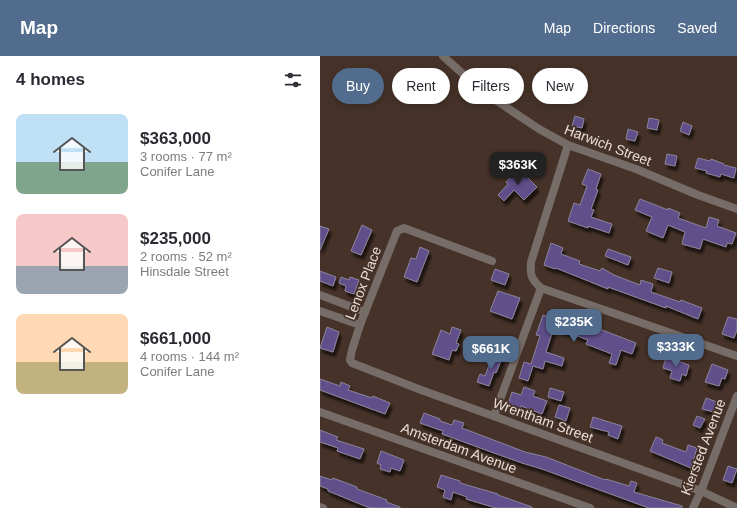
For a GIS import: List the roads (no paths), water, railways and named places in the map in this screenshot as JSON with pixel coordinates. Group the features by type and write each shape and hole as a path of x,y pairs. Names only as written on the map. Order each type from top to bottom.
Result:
{"street":[{"name":"Harwich Street","path":"443,56 473,83 497,101 568,146 636,169 698,195 737,209"},
{"path":"568,146 531,262 533,280 541,288 737,356"},
{"name":"Lenox Place","path":"352,350 365,312 398,231 402,228 492,260"},
{"path":"494,416 541,288"},
{"path":"320,295 365,312"},
{"path":"320,311 360,325"},
{"name":"Wrentham Street","path":"352,350 350,360 352,363 421,390 701,491 737,508"},
{"name":"Kiersted Avenue","path":"693,508 701,491 737,396"},
{"name":"Amsterdam Avenue","path":"320,412 590,508"}]}
